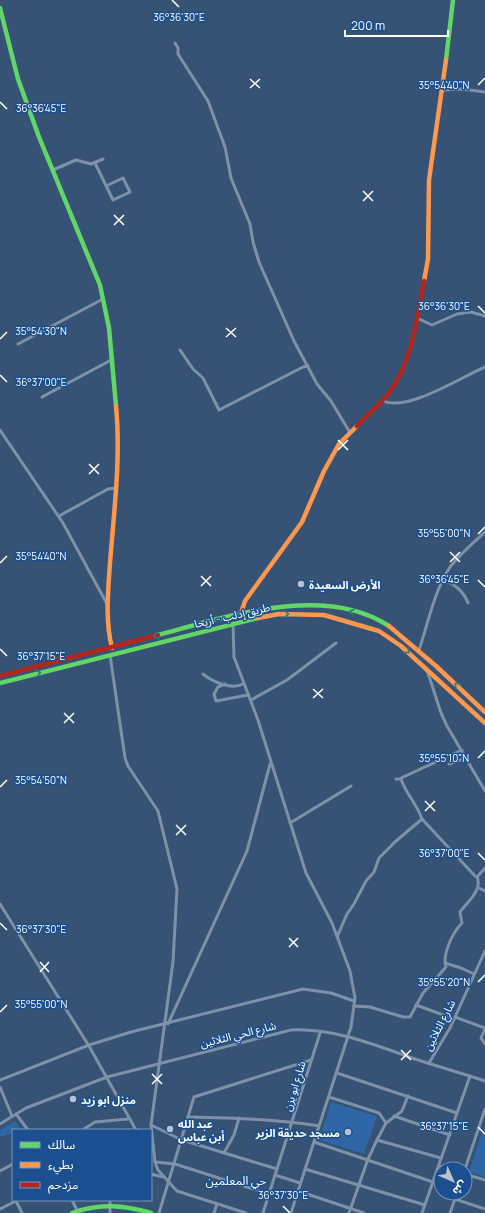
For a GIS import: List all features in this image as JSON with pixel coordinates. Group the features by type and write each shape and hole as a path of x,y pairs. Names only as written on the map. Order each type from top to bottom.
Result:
{"street":[{"path":"241,613 245,601 302,522 324,471 339,444 349,432 382,400 396,383 410,347 428,259 429,180 443,90 453,0"},
{"path":"0,8 18,79 100,285 109,328 119,435 108,606 108,632 112,648"},
{"path":"175,43 178,48 178,54 208,101 225,147 231,178 250,224 253,242 260,262 294,341 317,384 331,401 349,432"},
{"path":"443,90 462,89 485,92"},
{"path":"53,170 76,160 87,164 103,159"},
{"path":"95,162 106,186 113,200 130,192 123,178 106,186"},
{"path":"18,344 103,299"},
{"path":"417,318 432,325 457,314 471,312 485,316"},
{"path":"180,350 193,369 203,378 219,410 303,367 308,366"},
{"path":"42,397 113,359"},
{"path":"382,400 394,404 427,396 485,367"},
{"path":"0,430 59,516 108,606"},
{"path":"59,516 108,489 115,488"},
{"path":"419,650 444,580 450,568 473,542 485,532"},
{"path":"444,580 464,594 468,603"},
{"name":"طريق إدلب - أريحا","path":"0,676 112,648 241,613 280,606 310,605 360,614 382,622 403,636 485,712"},
{"name":"طريق إدلب - أريحا","path":"0,683 233,623 279,614 324,614 379,631 402,646 485,723"},
{"path":"233,623 234,656 250,700 306,873 327,911 350,971 354,1000 349,1036 291,1213"},
{"path":"172,632 174,639"},
{"path":"250,700 287,680 336,643"},
{"path":"110,655 125,758 158,812 177,889 173,962 167,1024"},
{"path":"426,669 441,713 485,790"},
{"path":"203,674 216,682 225,684 243,684"},
{"path":"225,684 218,687 214,694 216,701 248,695"},
{"path":"396,779 462,750"},
{"path":"448,764 466,758"},
{"path":"246,1213 177,1191 164,1177 155,1162 152,1125 164,1031 247,851 270,763"},
{"path":"354,1006 370,1007 403,1017 410,1017 429,986 446,967 444,958 455,932 462,922 460,912 479,888 480,882 477,877 422,819 400,778"},
{"path":"290,823 351,786"},
{"path":"337,937 347,914 354,904 366,880 374,872 379,858 422,819"},
{"path":"477,877 485,868"},
{"path":"480,882 485,883"},
{"path":"479,888 485,891"},
{"path":"0,904 89,1045 128,1119 135,1129"},
{"name":"شارع الثلاثين","path":"429,1064 441,1045 485,951"},
{"path":"445,963 474,974"},
{"path":"0,1080 89,1045 131,1032 303,989 331,993 354,1000"},
{"path":"416,1005 485,1029 481,1038 485,1044"},
{"name":"شارع الحي الثلاثين","path":"0,1124 26,1108 107,1077 291,1030 309,1029 320,1033 349,1036 429,1064 485,1081"},
{"name":"شارع ابو يزن","path":"263,1213 320,1033"},
{"path":"159,1213 194,1097 312,1060"},
{"path":"337,1073 457,1113"},
{"path":"440,1161 470,1076"},
{"path":"0,1087 12,1116"},
{"path":"349,1213 358,1185 377,1140 386,1123 402,1111 408,1096"},
{"path":"329,1097 379,1113 386,1123"},
{"path":"468,1161 485,1109"},
{"path":"16,1114 27,1129"},
{"path":"394,1116 450,1135"},
{"path":"188,1117 239,1118 292,1122 319,1126"},
{"path":"224,1153 234,1135 239,1118"},
{"path":"84,1129 95,1122 128,1119"},
{"path":"480,1124 485,1126"},
{"path":"152,1125 182,1140 277,1169"},
{"path":"377,1140 441,1158"},
{"path":"314,1142 433,1182 422,1213"},
{"path":"155,1162 175,1164 269,1194"},
{"path":"0,1171 12,1165"},
{"path":"305,1169 424,1206"},
{"path":"152,1174 164,1177"},
{"path":"275,1175 300,1183"},
{"path":"473,1176 485,1180"},
{"path":"298,1192 364,1213"},
{"path":"0,1209 15,1201"},
{"path":"17,1201 22,1213"},
{"path":"72,1201 77,1210"},
{"path":"450,1213 454,1201"},
{"path":"461,1201 485,1209"},
{"path":"110,1202 110,1213"},
{"path":"72,1213 77,1210 110,1202 151,1213"},
{"path":"214,1213 217,1204"}],"shaded area":[{"path":"331,1102 377,1116 364,1154 319,1140"},
{"path":"15,1121 20,1129 12,1129 12,1133 0,1137 0,1130"},
{"path":"483,1129 485,1129 485,1177 473,1173 473,1161"}],"traffic: fast":[{"path":"446,60 453,0"},
{"path":"0,8 18,79 39,137 100,285 109,328 116,406"},
{"path":"158,635 244,613 305,605 335,607 363,613 389,626"},
{"path":"0,683 258,618"},
{"path":"72,1213 102,1206 131,1208 151,1213"}],"traffic: slow":[{"path":"424,281 428,259 429,180 446,60"},
{"path":"112,648 108,627 108,584 115,504 118,445 116,406"},
{"path":"241,613 245,601 302,522 324,471 339,444 357,426"},
{"path":"258,618 279,614 324,615 379,631 401,646 485,723"},
{"path":"389,626 436,666 485,712"}],"traffic: jam":[{"path":"357,426 391,390 398,378 413,337 424,281"},
{"path":"0,676 158,635"}],"place":[{"name":"الأرض السعيدة","path":"301,584"},
{"name":"منزل ابو زيد","path":"73,1099"},
{"name":"عبد الله أبن عباس","path":"170,1129"},
{"name":"مسجد حديقة الزير","path":"348,1132"}],"district":[{"name":"حي المعلمين","path":"236,1180"}]}
